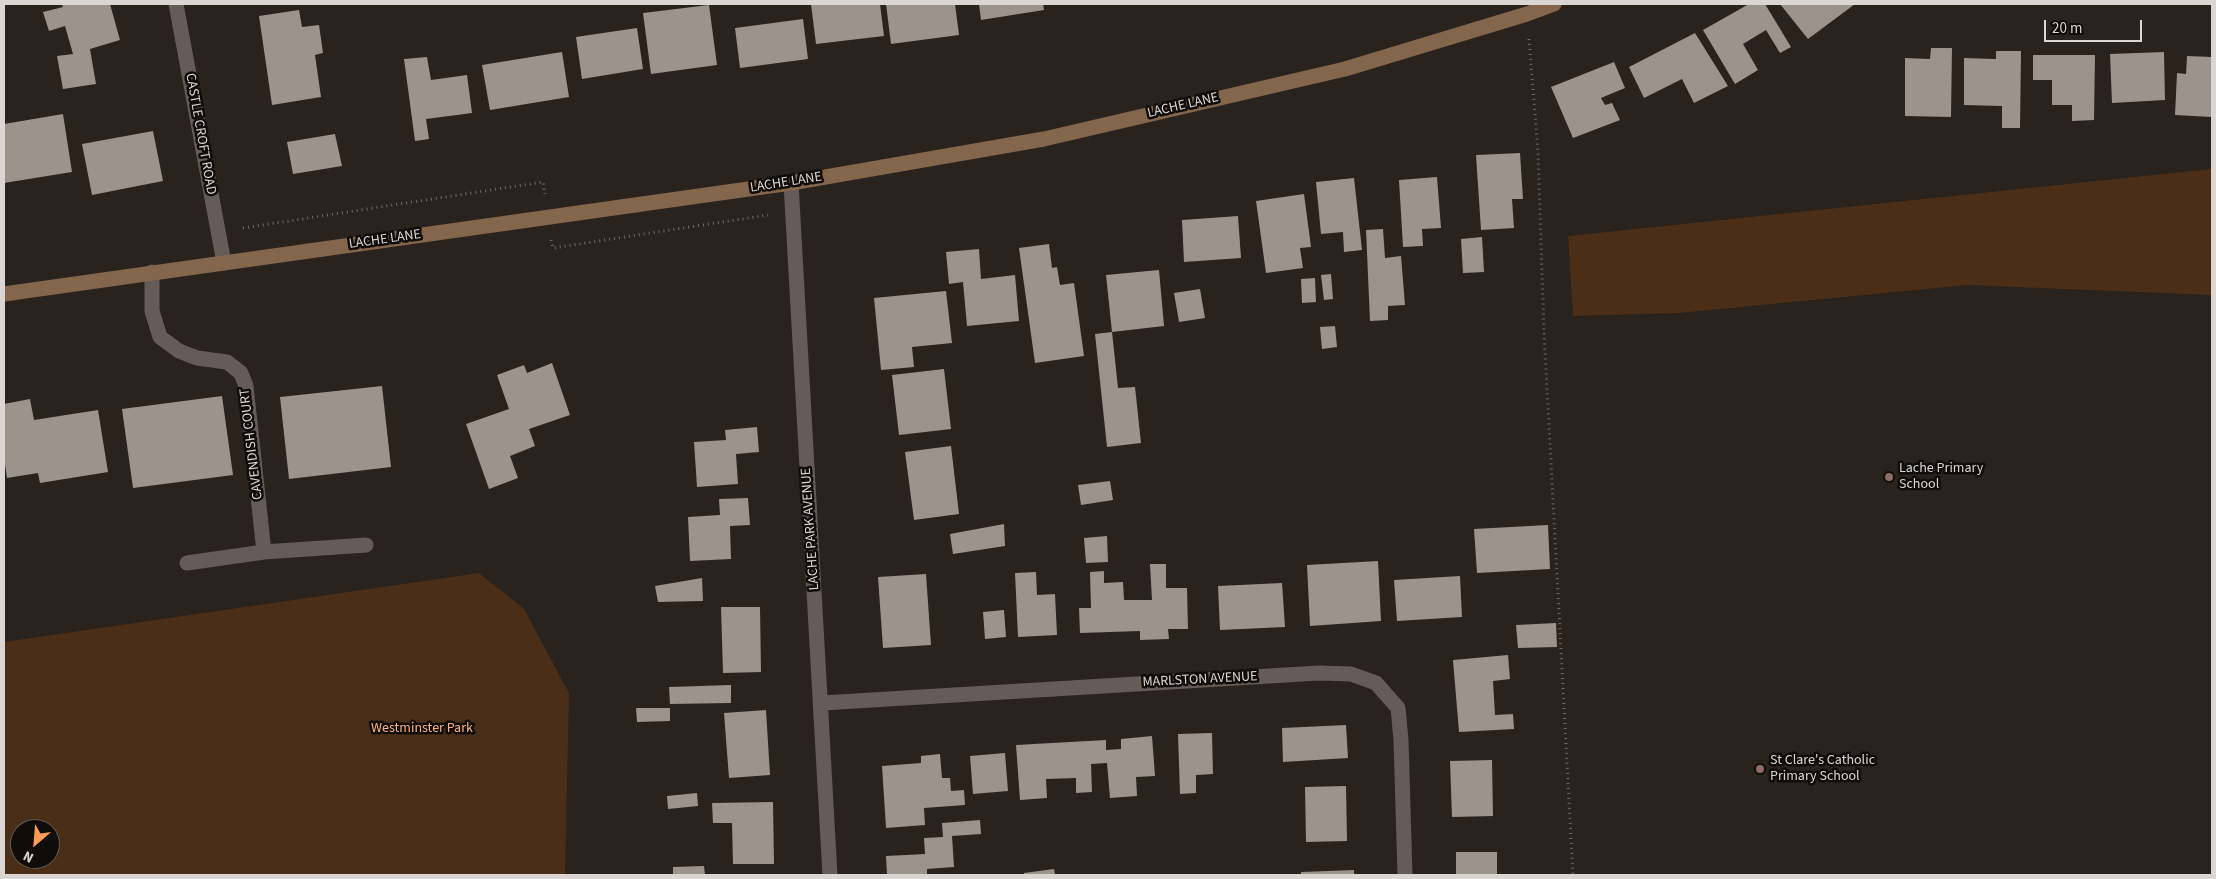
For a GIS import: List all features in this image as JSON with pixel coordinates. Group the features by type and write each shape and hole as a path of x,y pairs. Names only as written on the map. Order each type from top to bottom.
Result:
{"street":[{"name":"CASTLE CROFT ROAD","path":"176,4 224,264"},
{"name":"LACHE LANE","path":"4,294 791,183 1044,138 1345,68 1527,14 1554,4"},
{"name":"LACHE PARK AVENUE","path":"791,183 822,703 830,875"},
{"name":"CAVENDISH COURT","path":"152,272 152,310 160,337 179,351 197,358 227,362 241,373 246,386 264,552"},
{"path":"187,563 264,552 366,545"},
{"name":"MARLSTON AVENUE","path":"822,703 1309,674 1351,674 1376,684 1398,708 1402,740 1406,875"}],"path":[{"path":"1527,14 1538,152 1544,332 1573,875"}],"green space":[{"path":"2212,169 2212,295 1967,285 1679,313 1573,316 1568,236"},
{"name":"Westminster Park","path":"479,573 524,609 569,693 565,875 4,875 4,642"}],"building":[{"path":"62,4 110,4 120,40 90,49 96,84 63,89 57,56 73,54 65,26 49,31 43,12 63,7"},
{"path":"811,4 880,4 884,36 816,44"},
{"path":"886,4 955,4 959,35 891,44"},
{"path":"979,4 1043,4 1044,10 981,20"},
{"path":"1749,4 1765,4 1791,47 1780,53 1766,30 1743,44 1758,70 1735,84 1703,30"},
{"path":"1780,4 1855,4 1808,39"},
{"path":"709,5 717,65 651,74 643,13"},
{"path":"299,10 302,27 319,25 323,53 315,55 321,97 272,105 259,16"},
{"path":"803,19 808,59 740,68 735,28"},
{"path":"637,28 643,69 582,79 576,37"},
{"path":"1695,33 1728,86 1694,103 1682,79 1644,98 1629,67"},
{"path":"1931,48 1952,48 1951,117 1905,116 1905,58 1930,59"},
{"path":"1996,51 2021,51 2020,128 2002,128 2002,106 1964,105 1964,58 1996,59"},
{"path":"562,52 569,97 490,110 482,65"},
{"path":"2164,52 2165,100 2112,103 2110,54"},
{"path":"2033,55 2095,55 2094,120 2072,121 2072,105 2052,105 2052,80 2033,80"},
{"path":"2187,56 2212,57 2212,117 2175,115 2177,73 2186,74"},
{"path":"427,57 431,80 467,75 472,113 426,119 429,139 415,141 404,59"},
{"path":"1614,62 1625,88 1601,98 1605,105 1612,103 1620,120 1573,138 1551,87"},
{"path":"63,114 72,172 4,183 4,124"},
{"path":"153,131 163,181 92,195 82,144"},
{"path":"335,134 342,166 293,174 287,142"},
{"path":"1520,153 1523,199 1512,199 1514,228 1481,230 1476,155"},
{"path":"1437,177 1441,228 1422,229 1423,246 1403,247 1399,180"},
{"path":"1354,178 1362,250 1344,252 1343,232 1321,234 1316,182"},
{"path":"1304,194 1311,247 1300,248 1303,268 1266,273 1256,201"},
{"path":"1238,216 1241,258 1184,262 1182,220"},
{"path":"1383,229 1385,258 1401,256 1405,305 1388,306 1388,320 1370,321 1366,230"},
{"path":"1482,237 1484,272 1463,273 1461,239"},
{"path":"1049,244 1052,268 1057,267 1060,285 1074,283 1084,356 1035,363 1019,248"},
{"path":"979,249 981,279 1015,275 1019,321 967,326 963,282 949,284 946,252"},
{"path":"1159,270 1164,326 1112,332 1106,275"},
{"path":"1331,274 1333,299 1324,300 1321,275"},
{"path":"1315,278 1316,302 1302,303 1301,279"},
{"path":"1200,289 1205,318 1179,322 1174,293"},
{"path":"946,291 952,343 912,347 914,367 881,370 874,298"},
{"path":"1335,326 1337,347 1322,349 1320,327"},
{"path":"1112,332 1118,388 1135,387 1141,443 1107,447 1095,334"},
{"path":"552,363 570,415 529,429 535,446 510,456 518,478 489,489 466,424 509,409 497,375 524,365 527,373"},
{"path":"944,369 951,429 899,435 892,375"},
{"path":"382,386 391,467 289,479 280,397"},
{"path":"222,396 233,475 133,488 122,409"},
{"path":"30,399 34,420 98,410 108,472 40,483 38,473 7,478 4,457 4,404"},
{"path":"757,427 759,452 736,454 738,484 697,487 694,442 726,440 725,430"},
{"path":"951,446 959,514 914,520 905,452"},
{"path":"1110,481 1113,500 1081,505 1078,485"},
{"path":"748,498 750,525 730,526 731,559 690,561 688,517 720,515 719,499"},
{"path":"1004,524 1005,546 953,554 950,534"},
{"path":"1548,525 1550,569 1477,573 1474,529"},
{"path":"1107,536 1108,562 1086,563 1084,538"},
{"path":"1378,561 1381,621 1310,626 1307,565"},
{"path":"1150,564 1166,564 1166,588 1187,588 1188,629 1168,629 1169,639 1140,640 1140,631 1080,633 1079,608 1091,608 1090,572 1104,571 1104,583 1123,582 1124,600 1152,600"},
{"path":"1036,572 1037,595 1055,594 1057,635 1018,637 1015,573"},
{"path":"926,574 931,645 883,648 878,577"},
{"path":"1460,576 1462,617 1397,621 1394,580"},
{"path":"702,578 703,601 658,602 655,586"},
{"path":"1282,583 1285,627 1220,630 1218,586"},
{"path":"721,607 760,607 761,672 723,673"},
{"path":"1004,610 1006,637 985,639 983,612"},
{"path":"1556,623 1557,647 1518,648 1516,625"},
{"path":"1508,655 1510,679 1493,681 1495,715 1513,714 1514,729 1459,732 1453,660"},
{"path":"731,685 731,703 670,704 669,687"},
{"path":"636,708 670,708 670,721 637,722"},
{"path":"766,710 770,775 729,778 724,713"},
{"path":"1346,725 1348,758 1283,762 1282,728"},
{"path":"1212,733 1213,774 1196,775 1196,793 1180,794 1178,734"},
{"path":"1152,736 1155,776 1136,777 1137,796 1110,798 1107,763 1091,764 1092,792 1076,793 1076,778 1046,779 1047,798 1020,800 1016,745 1106,740 1106,750 1121,749 1121,739"},
{"path":"1005,753 1008,791 973,794 970,756"},
{"path":"940,754 942,778 950,778 951,791 964,790 965,805 924,808 925,825 886,828 882,766 921,763 921,756"},
{"path":"1492,760 1493,816 1452,817 1450,761"},
{"path":"1346,786 1347,841 1306,842 1305,787"},
{"path":"697,793 698,806 668,809 667,796"},
{"path":"773,802 774,864 733,864 732,823 713,823 712,803"},
{"path":"980,820 981,834 952,836 954,867 927,869 927,875 887,875 886,856 925,854 924,838 943,837 942,823"},
{"path":"1456,852 1497,852 1497,875 1456,875"},
{"path":"704,866 705,875 673,875 673,867"},
{"path":"1054,869 1055,875 1024,875 1024,873"},
{"path":"1354,870 1354,875 1301,875 1301,872"}],"place":[{"name":"Lache Primary School","path":"1889,477"},
{"name":"St Clare's Catholic Primary School","path":"1760,769"}]}
